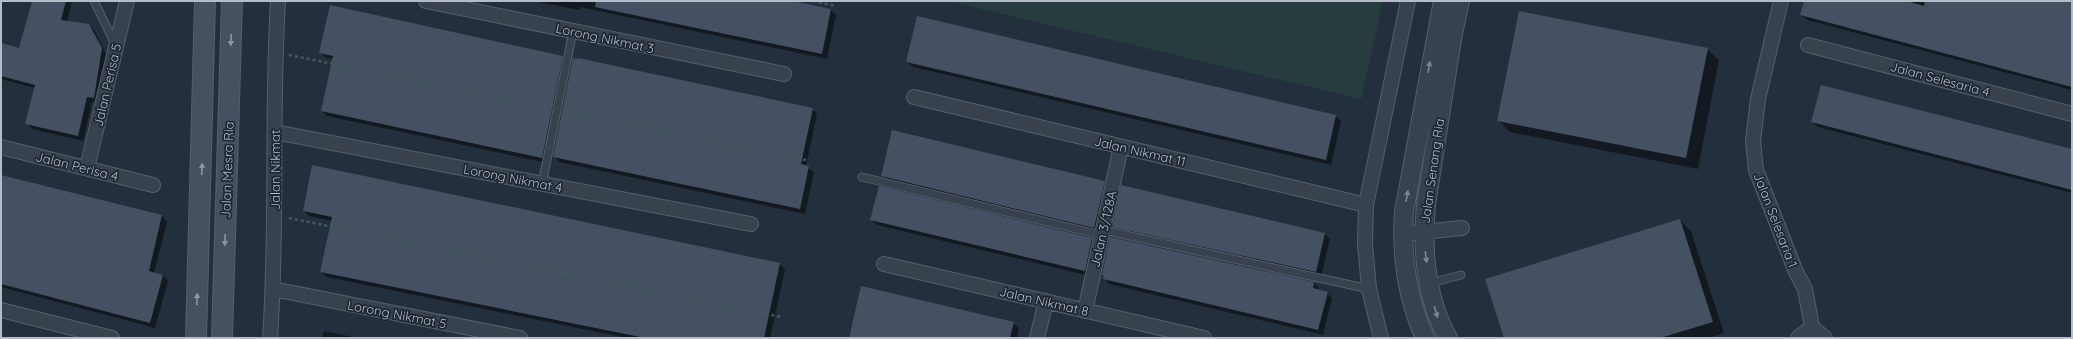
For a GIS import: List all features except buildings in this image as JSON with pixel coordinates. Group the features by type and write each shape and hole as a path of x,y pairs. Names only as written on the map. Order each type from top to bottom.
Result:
{"main road":[{"name":"Jalan Mesra Ria","path":"196,338 205,1"},
{"name":"Jalan Mesra Ria","path":"222,338 232,1"}],"street":[{"name":"Jalan Perisa 5","path":"87,168 127,1"},
{"name":"Jalan Nikmat","path":"270,338 273,290 275,52 278,1"},
{"name":"Lorong Nikmat 3","path":"426,1 784,74"},
{"path":"1381,338 1369,289 1365,244 1366,205 1408,1"},
{"name":"Jalan Senang Ria","path":"1425,338 1409,290 1405,267 1403,234 1405,205 1443,1"},
{"name":"Jalan Senang Ria","path":"1448,338 1440,323 1430,283 1423,232 1426,204 1453,33 1460,1"},
{"name":"Jalan Selesaria 1","path":"1781,1 1758,99 1753,141 1756,170 1796,272 1805,289 1812,327"},
{"name":"Jalan Selesaria 4","path":"1808,45 2072,114"},
{"name":"Jalan Nikmat 11","path":"914,97 1366,205"},
{"name":"Lorong Nikmat 4","path":"275,132 751,224"},
{"name":"Jalan Perisa 4","path":"1,147 153,185"},
{"name":"Jalan 3/128A","path":"1085,310 1121,147"},
{"path":"1403,234 1462,228"},
{"name":"Jalan Nikmat 8","path":"884,264 1204,338"},
{"name":"Lorong Nikmat 5","path":"273,290 520,338"},
{"path":"1037,338 1046,301"},
{"path":"1,310 112,338"},
{"path":"1798,338 1812,327 1824,338"}],"lane":[{"path":"94,1 116,45"},
{"path":"542,184 573,31"},
{"path":"862,177 1102,232 1369,289"},
{"path":"1430,283 1460,275"}],"path":[{"path":"813,1 836,6"},
{"path":"275,52 806,160"},
{"path":"291,219 781,317"}],"green space":[{"path":"947,1 1383,1 1361,99"}]}
